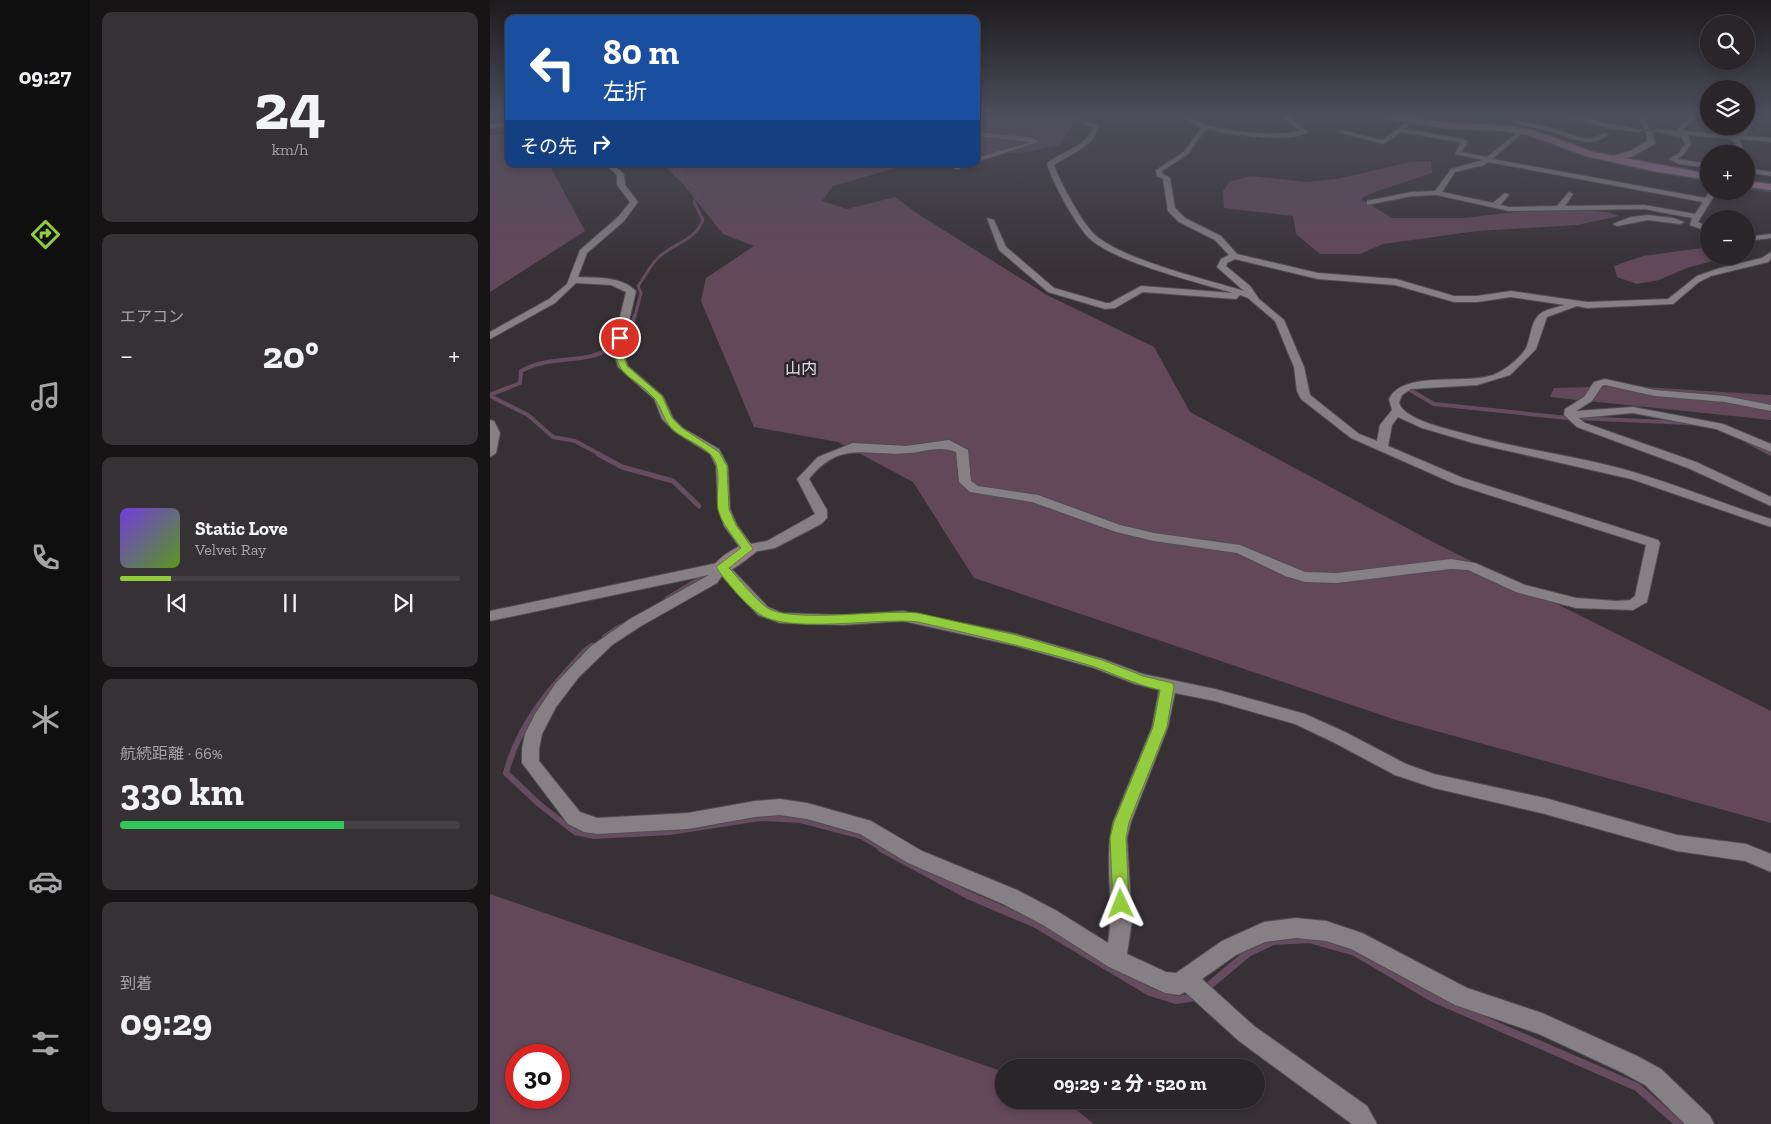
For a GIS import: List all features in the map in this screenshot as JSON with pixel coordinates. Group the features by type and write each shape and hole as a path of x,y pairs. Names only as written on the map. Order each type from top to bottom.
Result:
{"main road":[{"path":"1646,168 1700,177"},
{"path":"1755,184 1771,187"}],"street":[{"path":"490,336 552,301 575,280 583,252 604,236 634,202 633,198 620,185 620,174 613,168"},
{"path":"1051,168 1056,182 1091,234 1106,246 1136,260 1252,296"},
{"path":"1161,168 1159,170 1159,175 1166,178 1171,209 1182,220 1202,228 1218,238 1234,256 1318,276 1396,282 1454,299 1476,299 1511,294 1597,306 1670,302 1678,298 1698,279 1765,260 1771,255"},
{"path":"1437,194 1453,170 1460,168"},
{"path":"1533,168 1708,201 1695,220"},
{"path":"1755,172 1771,174"},
{"path":"1370,203 1412,194 1437,194 1509,209 1644,207 1695,220 1700,224"},
{"path":"1560,208 1569,194"},
{"path":"1494,206 1505,195"},
{"path":"1617,224 1650,219 1695,220"},
{"path":"990,220 1002,248 1051,290 1060,294 1105,306 1112,306 1141,289 1209,296 1252,296"},
{"path":"1755,238 1771,236"},
{"path":"1234,256 1224,261 1222,266 1248,288 1255,301 1279,320 1299,367 1302,391 1305,397 1355,436 1459,481 1653,544 1642,598 1633,605 1625,606 1576,603 1521,589 1470,566 1451,564 1337,578 1320,579 1305,577 1290,573 1240,549 1154,537 1116,528 1034,498 974,489 966,482 962,450 958,446 949,444 906,450 853,447 830,456 811,469 803,479 805,486 821,508 822,515 816,521 770,544 748,549 722,567 712,580 618,635 595,651 544,714 529,753 532,763 574,818 584,824 597,826 680,821 780,807 806,811 865,827 915,857 1010,897 1050,918 1116,960 1165,982 1197,989 1252,1038 1359,1114 1365,1124"},
{"path":"575,280 615,283 626,286 631,291 620,338 619,354 623,367 659,398 668,419 679,430 714,452 722,466 724,509 731,526 748,549"},
{"path":"1573,304 1544,315 1540,320 1531,349 1506,372 1495,378 1477,382 1409,386 1400,390 1395,396 1394,402 1397,411 1413,420 1483,443 1640,478 1771,523"},
{"path":"1570,415 1571,409 1588,399 1598,384 1605,382 1654,393 1725,399 1771,408"},
{"path":"1570,415 1633,410 1720,426 1771,448"},
{"path":"1382,448 1386,425 1397,411"},
{"path":"1570,415 1581,425 1692,465 1771,502"},
{"path":"490,424 494,428 490,453"},
{"path":"490,616 722,567"},
{"path":"722,567 763,611 780,618 843,620 903,616 918,617 1016,640 1098,663 1141,680 1215,695 1299,719 1339,736 1401,770 1434,781 1545,806 1651,837 1746,853 1771,862"},
{"path":"1116,960 1122,921 1118,838 1122,822 1160,727 1168,686"},
{"path":"1197,989 1229,948 1264,932 1296,928 1326,931 1355,940 1463,997 1542,1024 1629,1064 1653,1077 1702,1124"}],"shaded area":[{"path":"490,168 551,168 585,231 490,292"},
{"path":"667,168 894,168 833,186 822,201 847,209 895,197 918,214 1047,295 1154,347 1190,412 1435,543 1771,711 1771,823 1396,720 974,578 913,482 838,442 754,427 701,301 706,278 754,246 723,234 682,183"},
{"path":"1382,168 1432,168 1432,173 1369,194 1361,199 1392,218 1464,218 1515,212 1575,210 1608,212 1619,216 1577,225 1477,231 1383,244 1360,254 1320,254 1296,234 1293,216 1224,208 1223,191 1229,182 1250,176 1307,182 1337,179"},
{"path":"1700,248 1700,264 1659,280 1637,284 1617,277 1614,266 1643,256"},
{"path":"1627,386 1771,395 1771,420 1550,397 1554,388"},
{"path":"490,894 995,1069 995,1109 1075,1109 1094,1124 490,1124"}],"waterway":[{"path":"680,168 683,182 699,188 700,191 694,202 695,205"},
{"path":"1755,189 1771,191"},
{"path":"635,316 641,293 638,286 653,264 665,252 695,233 703,220 695,204"},
{"path":"628,337 635,315"},
{"path":"490,395 520,383 521,371 533,366 545,362 591,356 612,347"},
{"path":"1410,390 1434,404 1568,418"},
{"path":"490,396 528,415 553,437 575,441 601,455"},
{"path":"1578,418 1688,423"},
{"path":"1748,442 1771,454"},
{"path":"598,454 622,467 673,481 699,506"},
{"path":"667,599 701,578"},
{"path":"615,630 621,626"},
{"path":"605,637 617,629"},
{"path":"592,646 571,666 527,722 506,773 539,804 575,832 594,836 670,832 760,818 801,820 861,836 883,849"},
{"path":"881,848 968,895 1036,924 1150,992 1176,1000 1197,997"},
{"path":"1205,989 1248,953 1273,941 1309,939 1355,952 1433,998 1637,1087 1679,1124"}],"district":[{"name":"山内","path":"801,368"}],"route":[{"path":"620,338 619,354 623,367 659,398 668,419 679,430 705,444 714,452 722,466 724,509 731,526 748,549 722,567 763,611 780,618 843,620 903,616 918,617 1016,640 1098,663 1141,680 1168,686 1160,727 1122,822 1118,838 1121,904"}]}
